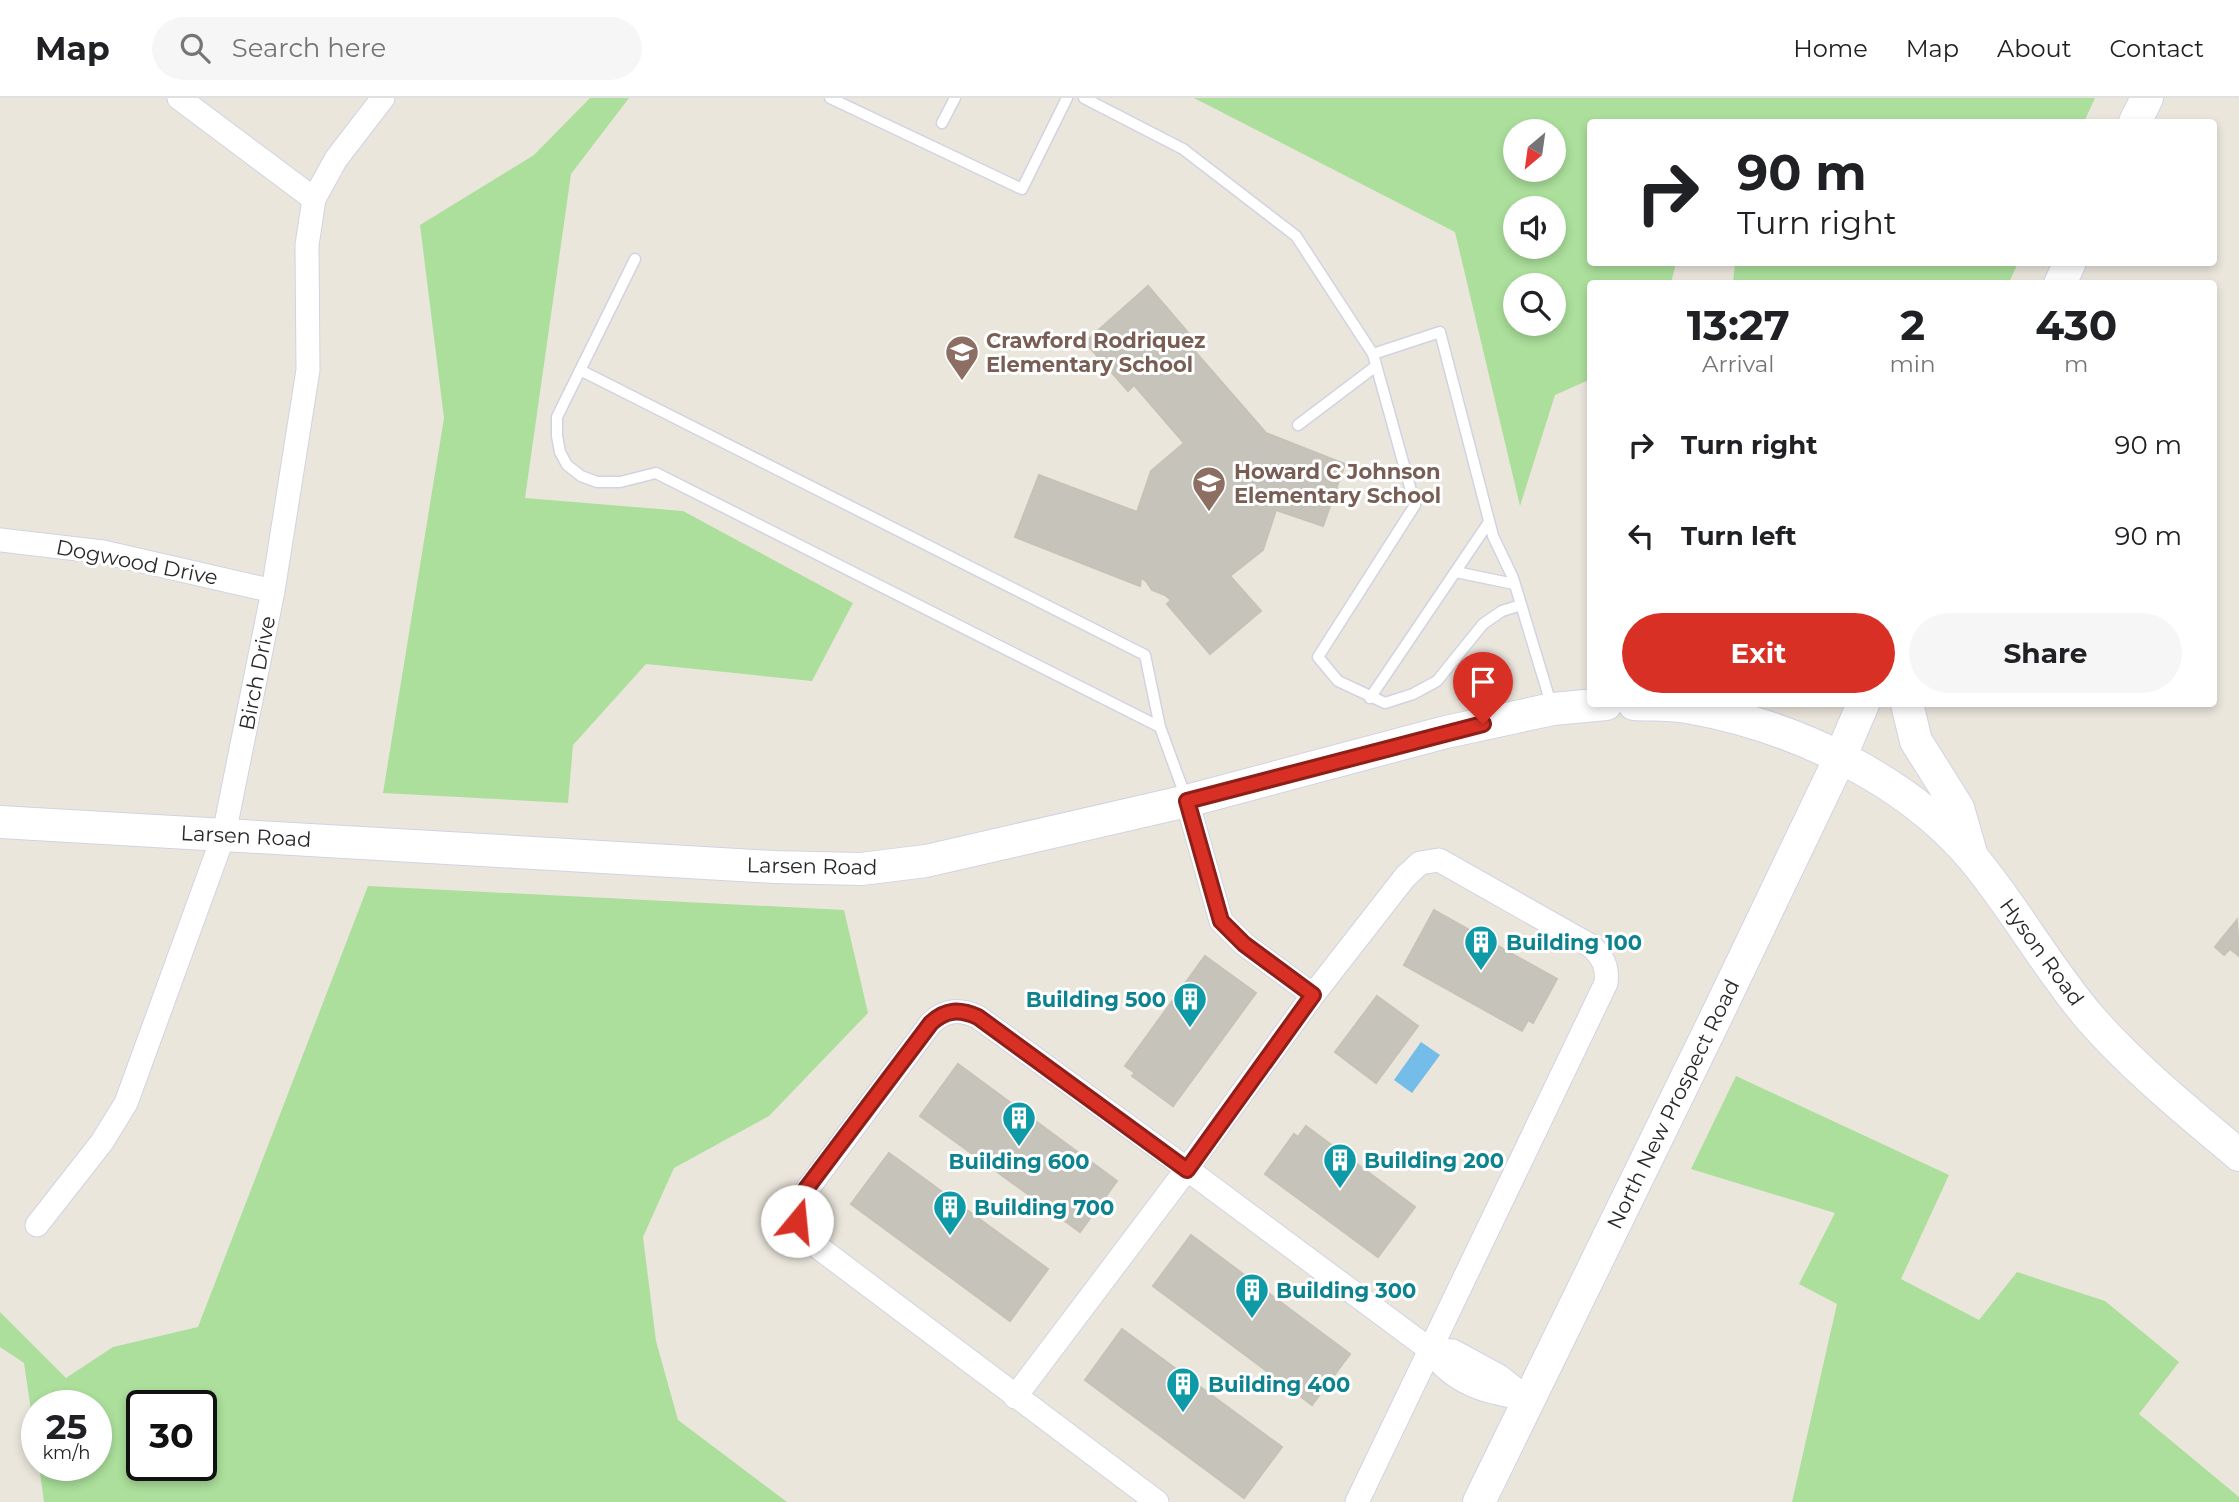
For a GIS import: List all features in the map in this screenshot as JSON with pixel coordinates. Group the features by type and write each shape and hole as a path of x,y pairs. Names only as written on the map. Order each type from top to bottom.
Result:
{"street":[{"path":"179,98 314,199"},
{"name":"Birch Drive","path":"37,1225 102,1142 126,1103 225,834 273,591 309,370 307,245 314,199 336,159 383,98"},
{"path":"2136,119 2147,98"},
{"name":"Dogwood Drive","path":"0,540 103,552 273,591"},
{"name":"Larsen Road","path":"0,822 774,867 861,869 926,862 1187,801 1446,732 1553,709 1587,706"},
{"path":"1689,707 1734,717 1793,737 1840,758"},
{"name":"North New Prospect Road","path":"1479,1502 1840,758 1862,707"},
{"path":"1908,707 1916,741 1958,808 1972,857"},
{"name":"Hyson Road","path":"1840,758 1907,796 1950,833 1972,857 2090,1017 2155,1084 2239,1156"},
{"path":"1187,801 1221,921 1244,944 1313,995"},
{"path":"1015,1397 1187,1170 1313,995 1413,867 1430,860 1446,863 1591,946 1604,961 1607,972 1602,997 1357,1502"},
{"path":"1157,1502 817,1248 806,1238 797,1221 800,1199 806,1189 917,1040 931,1023 946,1013 967,1012 978,1017 1429,1349 1444,1370 1490,1393 1529,1399"}],"lane":[{"path":"830,98 1022,189 1067,98"},
{"path":"942,123 955,98"},
{"path":"1084,98 1183,149 1296,236 1373,354 1415,505 1318,657 1338,681 1385,703 1413,694 1437,681 1483,624 1502,611 1521,605"},
{"path":"635,260 557,417 560,452 567,465 581,476 597,482 620,482 656,474 1160,727"},
{"path":"1373,354 1440,332 1489,522 1514,584 1553,709"},
{"path":"1298,425 1376,366"},
{"path":"580,370 1144,655 1160,727 1187,801"},
{"path":"1370,698 1489,522"},
{"path":"1456,572 1514,584"}],"green space":[{"path":"590,98 629,98 571,174 525,498 683,511 853,603 812,681 646,664 573,745 568,803 383,793 444,418 420,225 534,155"},
{"path":"1194,98 2095,98 2085,119 1587,119 1587,266 1675,266 1672,280 1587,280 1587,381 1555,395 1520,506 1455,232"},
{"path":"1735,266 2017,266 2010,280 1733,280"},
{"path":"368,886 844,910 868,1013 769,1116 674,1168 643,1237 656,1341 678,1420 787,1502 44,1502 41,1481 112,1481 112,1390 28,1390 24,1363 0,1347 0,1312 66,1378 113,1347 198,1327"},
{"path":"1736,1076 1949,1175 1901,1279 1979,1320 2017,1272 2105,1301 2179,1362 2139,1414 2239,1497 2239,1502 1792,1502 1837,1304 1799,1284 1835,1213 1691,1169"}],"water":[{"path":"1421,1042 1440,1055 1412,1093 1394,1080"}],"building":[{"path":"1148,286 1191,336 1185,340 1266,433 1345,464 1323,526 1276,510 1263,550 1230,576 1261,611 1210,654 1167,604 1171,600 1152,590 1141,578 1140,586 1015,537 1039,475 1137,512 1151,471 1184,443 1134,385 1128,391 1085,342"},
{"name":"Building 100","path":"1434,910 1557,979 1533,1023 1528,1020 1522,1031 1404,965"},
{"path":"2237,920 2239,956 2230,949 2224,955 2215,947"},
{"name":"Building 500","path":"1205,956 1256,993 1173,1106 1132,1076 1135,1073 1125,1066"},
{"path":"1377,996 1418,1026 1376,1083 1335,1052"},
{"name":"Building 600","path":"958,1064 1117,1181 1080,1232 920,1116"},
{"name":"Building 200","path":"1306,1126 1415,1207 1378,1257 1265,1174 1294,1134 1298,1137"},
{"name":"Building 700","path":"889,1153 1048,1269 1010,1321 851,1204"},
{"name":"Building 300","path":"1191,1235 1350,1354 1312,1405 1153,1286"},
{"name":"Building 400","path":"1122,1329 1282,1447 1244,1498 1085,1380"}],"place":[{"name":"Crawford Rodriquez Elementary School","path":"962,382"},
{"name":"Howard C Johnson Elementary School","path":"1209,513"},
{"name":"Building 100","path":"1481,972"},
{"name":"Building 500","path":"1190,1029"},
{"name":"Building 600","path":"1019,1148"},
{"name":"Building 200","path":"1340,1190"},
{"name":"Building 700","path":"950,1237"},
{"name":"Building 300","path":"1252,1320"},
{"name":"Building 400","path":"1183,1414"}],"route":[{"path":"797,1221 800,1199 821,1169 931,1023 954,1011 967,1012 978,1017 1187,1170 1313,995 1244,944 1221,921 1187,801 1423,737 1483,724"}]}
